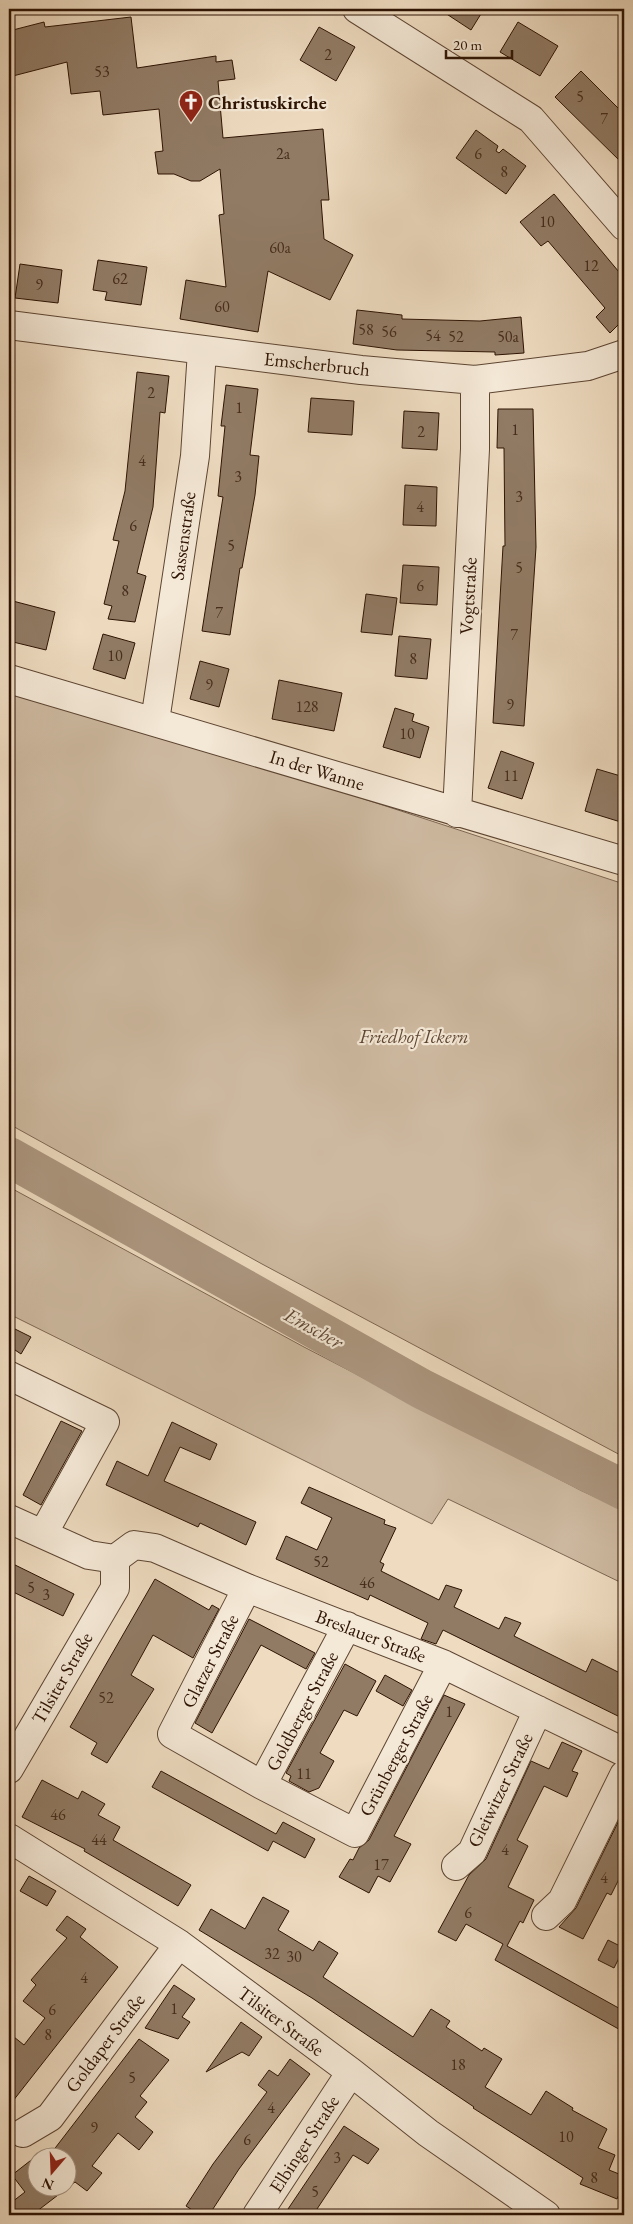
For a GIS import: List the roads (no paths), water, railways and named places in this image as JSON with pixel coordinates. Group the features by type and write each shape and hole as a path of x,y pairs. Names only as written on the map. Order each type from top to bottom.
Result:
{"street":[{"path":"357,9 531,119 624,226"},
{"name":"Emscherbruch","path":"9,325 361,370 475,380 588,366 624,354"},
{"name":"Sassenstraße","path":"155,720 195,456 202,351"},
{"name":"Vogtstraße","path":"457,813 475,449 475,380"},
{"name":"In der Wanne","path":"9,679 155,720 457,813 624,861"},
{"path":"9,1379 10,1376 105,1422 44,1534"},
{"path":"9,1519 89,1555 115,1560"},
{"name":"Breslauer Straße","path":"115,1560 134,1546 155,1548 247,1588 443,1664 624,1752"},
{"name":"Tilsiter Straße","path":"9,1769 115,1588 115,1560"},
{"name":"Glatzer Straße","path":"172,1734 247,1588"},
{"name":"Goldberger Straße","path":"172,1734 262,1785 347,1626"},
{"name":"Grünberger Straße","path":"262,1785 355,1833 443,1664"},
{"name":"Gleiwitzer Straße","path":"456,1866 472,1852 538,1710"},
{"path":"546,1916 562,1901 624,1775"},
{"name":"Tilsiter Straße","path":"9,1838 179,1944 351,2072 428,2133 543,2214"},
{"name":"Goldaper Straße","path":"23,2133 50,2117 179,1944"},
{"name":"Elbinger Straße","path":"257,2215 351,2072"}],"waterway":[{"name":"Emscher","path":"9,1157 422,1389 624,1490"}],"place":[{"name":"Christuskirche","path":"191,123"}],"park label":[{"name":"Friedhof Ickern","path":"414,1036"}]}
